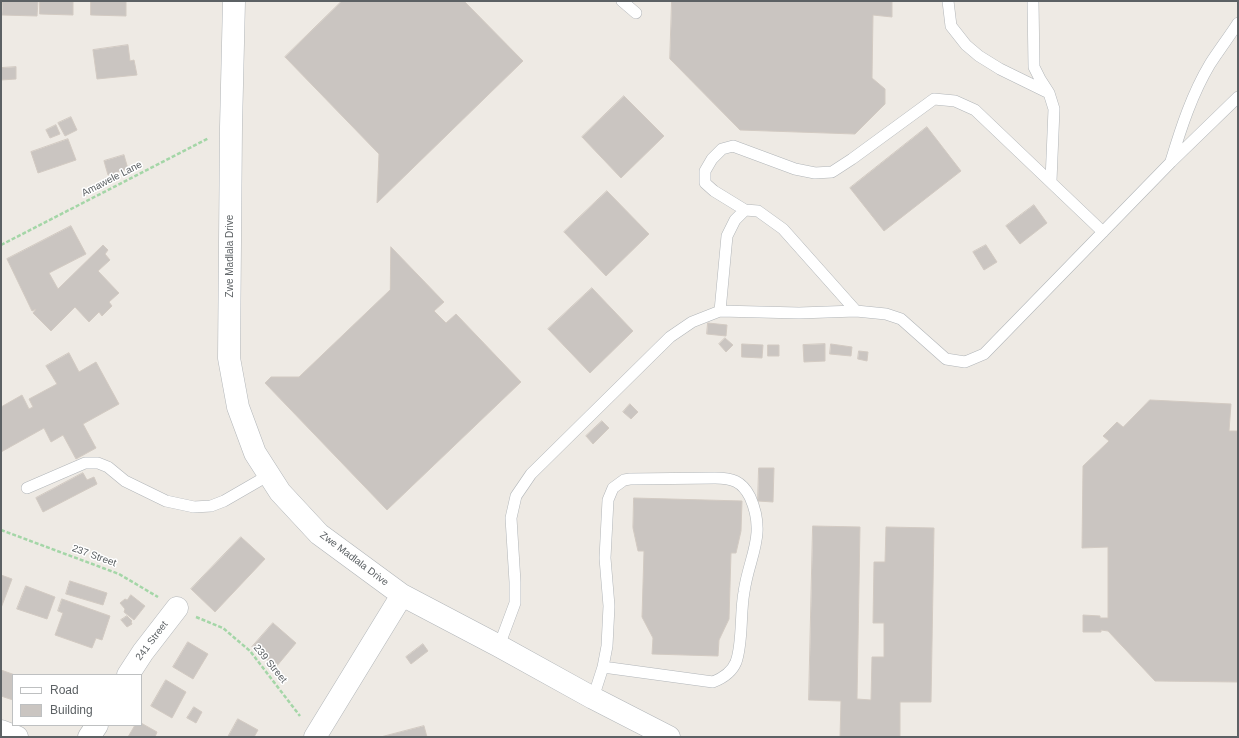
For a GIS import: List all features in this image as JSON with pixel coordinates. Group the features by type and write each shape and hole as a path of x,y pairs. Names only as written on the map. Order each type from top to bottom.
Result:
{"street":[{"name":"Zwe Madlala Drive","path":"234,1 231,127 229,358 238,407 255,453 280,492 319,534 402,595 500,646 593,698 669,737"},
{"path":"315,736 402,595"},
{"name":"241 Street","path":"129,674 143,652 177,608"},
{"path":"89,737 96,726"},
{"path":"1,731 17,737"}],"lane":[{"path":"622,1 636,13"},
{"path":"948,1 951,26 966,45 979,56 1000,69 1049,93"},
{"path":"1032,1 1034,67 1049,93 1054,109 1051,181"},
{"path":"1171,162 1180,131 1191,103 1210,65 1238,23"},
{"path":"500,646 515,603 516,582 511,518 516,496 531,474 670,337 692,322 720,311 799,313 856,311 886,314 901,319 946,359 964,362 984,354 1171,162 1238,97"},
{"path":"856,311 783,229 758,211 745,210 714,191 705,183 705,171 722,149 733,146 795,169 815,173 832,172 934,99 955,101 975,110 1103,232"},
{"path":"720,311 727,236 735,220 745,210"},
{"path":"27,488 85,463 98,463 108,466 125,481 166,501 200,507 211,506 224,501 269,475"},
{"path":"593,698 603,667 607,646 609,606 605,558 606,516 608,500 614,488 624,480 630,479 727,478 734,480 745,490 755,508 758,522 758,536 744,592 736,662 731,670 723,678 713,682 603,667"}],"path":[{"name":"Amawele Lane","path":"1,245 231,127"},
{"name":"237 Street","path":"1,530 119,574 177,608"},
{"name":"239 Street","path":"177,608 223,628 250,651 315,736"}],"building":[{"path":"3,1 38,1 37,16 2,15"},
{"path":"40,1 73,1 73,15 40,14"},
{"path":"91,1 126,1 126,16 91,15"},
{"path":"342,1 464,1 523,61 377,203 379,154 285,57"},
{"path":"672,1 892,1 892,17 873,15 872,78 885,89 885,104 855,134 740,130 670,59"},
{"path":"128,45 130,61 134,60 137,75 97,79 93,50"},
{"path":"16,67 16,79 1,80 1,68"},
{"path":"624,96 664,136 621,178 582,137"},
{"path":"71,117 77,130 65,136 58,123"},
{"path":"56,125 60,134 50,138 46,130"},
{"path":"927,127 961,171 884,231 850,188"},
{"path":"68,139 76,160 38,173 31,152"},
{"path":"124,155 128,169 108,175 104,161"},
{"path":"607,191 649,234 606,276 564,232"},
{"path":"1034,205 1047,223 1020,244 1006,226"},
{"path":"71,226 86,254 49,273 58,289 103,245 108,250 105,254 110,260 98,271 119,293 109,302 112,306 102,316 99,312 89,322 75,307 51,331 33,313 36,309 32,311 7,259"},
{"path":"986,245 997,262 984,270 973,252"},
{"path":"391,247 444,302 434,311 446,323 456,314 521,382 387,510 265,383 271,377 299,377 390,290"},
{"path":"592,288 633,331 590,373 548,329"},
{"path":"708,323 727,325 726,336 707,334"},
{"path":"725,338 733,345 726,352 719,344"},
{"path":"742,344 763,345 762,358 742,357"},
{"path":"825,344 825,361 804,362 803,345"},
{"path":"831,344 852,347 851,356 830,354"},
{"path":"768,345 779,345 779,356 768,356"},
{"path":"859,351 868,352 867,361 858,359"},
{"path":"69,353 79,372 96,362 119,404 83,424 96,448 76,459 63,435 51,442 44,428 1,452 1,407 22,395 29,409 33,407 29,399 57,384 46,366"},
{"path":"1150,400 1231,404 1229,431 1238,431 1238,682 1155,681 1108,631 1101,630 1101,632 1083,632 1083,615 1108,618 1108,547 1082,548 1083,466 1109,441 1103,436 1117,422 1123,427"},
{"path":"630,404 638,412 631,419 623,412"},
{"path":"602,421 609,428 593,444 586,436"},
{"path":"759,468 774,468 773,502 758,501"},
{"path":"83,473 87,480 94,477 97,484 43,512 36,498"},
{"path":"634,498 742,501 741,531 736,553 731,553 729,619 719,640 718,656 652,654 653,638 642,617 644,551 638,551 633,528"},
{"path":"813,526 860,527 857,699 871,700 872,657 884,657 884,623 873,623 874,562 885,562 886,527 934,528 931,702 900,702 900,737 840,737 841,701 809,700"},
{"path":"241,537 265,559 215,612 191,589"},
{"path":"1,575 12,579 1,608"},
{"path":"70,581 107,593 103,605 66,594"},
{"path":"26,586 55,597 47,619 17,609"},
{"path":"131,595 145,606 134,620 124,612 125,609 120,603 125,599 127,600"},
{"path":"62,599 110,616 102,640 96,638 92,648 55,635 63,613 58,611"},
{"path":"127,616 132,621 132,624 127,627 121,620"},
{"path":"273,623 296,643 276,667 252,647"},
{"path":"188,642 208,654 193,679 173,667"},
{"path":"423,644 428,651 411,664 406,657"},
{"path":"1,670 12,674 12,700 1,696"},
{"path":"166,680 186,692 172,718 151,706"},
{"path":"194,707 202,712 196,723 187,718"},
{"path":"238,719 258,730 254,737 228,737"},
{"path":"142,724 157,732 155,737 128,737 134,726 142,726"},
{"path":"424,726 427,737 381,737"}]}
